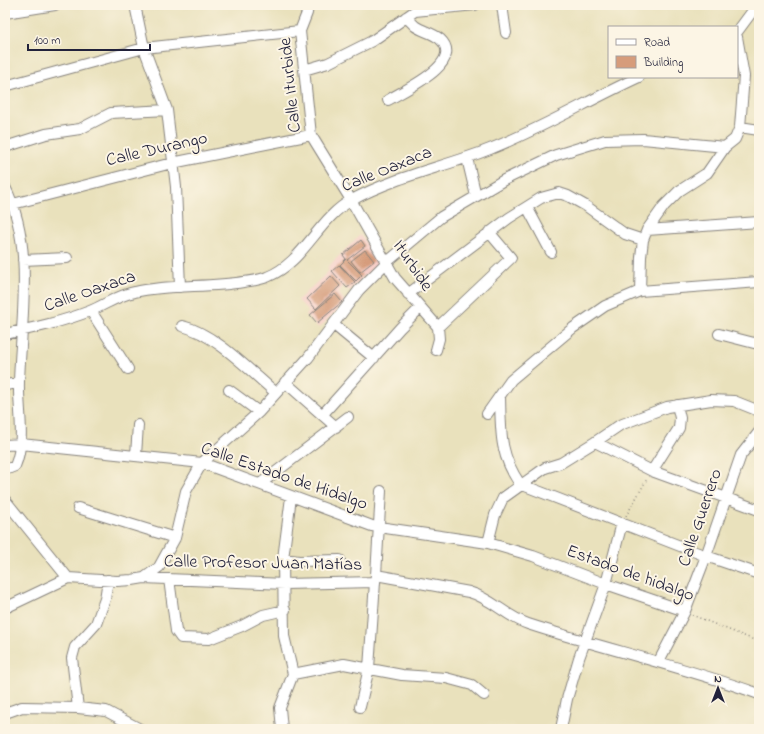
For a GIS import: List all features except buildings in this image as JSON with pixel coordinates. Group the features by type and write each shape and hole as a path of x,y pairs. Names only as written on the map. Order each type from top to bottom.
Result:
{"street":[{"path":"5,13 55,5"},
{"path":"135,5 144,48 167,110 176,187 180,287"},
{"name":"Calle Iturbide","path":"308,5 307,14 300,31 311,135 352,200"},
{"path":"304,70 328,63 372,41 406,17 413,8 475,5"},
{"path":"502,5 506,33"},
{"path":"738,31 758,6"},
{"path":"388,100 436,71 443,63 446,55 444,44 439,38 415,26 406,17"},
{"path":"5,86 144,48 300,31"},
{"path":"640,291 643,240 648,230 664,206 679,191 707,173 725,147 735,138 740,127 744,76 738,43"},
{"name":"Calle Oaxaca","path":"5,334 45,326 91,311 112,299 136,291 180,287 219,286 266,278 279,272 305,247 332,216 352,200 414,174 467,158 516,139 637,78"},
{"path":"5,147 46,134 80,130 111,113 167,110"},
{"path":"740,127 759,130"},
{"name":"Calle Durango","path":"8,205 172,163 311,135"},
{"path":"144,578 159,567 175,538 186,491 202,464 259,412 275,392 308,358 359,290 387,262 441,217 476,196 556,155 606,140 643,138 725,147"},
{"path":"467,158 476,196"},
{"path":"5,187 8,205 20,228 23,260 22,330 19,383 19,457 14,466 5,470"},
{"path":"408,294 489,232 541,198 558,194 568,196 586,206 624,234 643,240"},
{"name":"Iturbide","path":"352,200 387,262 394,278 438,327"},
{"path":"527,207 551,252"},
{"path":"648,230 759,222"},
{"path":"436,350 439,339 438,327 511,258 489,232"},
{"path":"23,260 67,258"},
{"path":"487,414 511,380 578,324 605,306 640,291 759,282"},
{"path":"322,414 420,308"},
{"path":"91,311 128,369"},
{"path":"334,325 374,358"},
{"path":"182,326 192,328 208,336 275,392"},
{"path":"719,334 754,343 759,342"},
{"path":"285,382 336,428"},
{"path":"5,385 19,383"},
{"path":"229,390 259,412"},
{"path":"500,396 502,447 510,470 520,484 706,556 759,574"},
{"path":"488,543 495,515 504,498 520,484 545,468 561,462 620,425 667,407 712,400 734,402 759,411"},
{"path":"652,471 679,428 680,418 677,405"},
{"path":"260,484 314,442 336,428 348,417"},
{"path":"136,455 138,425"},
{"name":"Calle Guerrero","path":"659,661 685,611 741,455 759,432"},
{"path":"595,442 652,471 759,510"},
{"name":"Calle Estado de Hidalgo","path":"5,445 20,444 136,455 202,464 378,527 488,543"},
{"path":"360,707 370,668 381,491"},
{"path":"282,729 280,708 293,674 284,636 285,610 283,559 291,497"},
{"path":"5,500 68,578"},
{"path":"78,508 175,538"},
{"path":"562,729 567,699 579,658 587,640 606,584 622,523"},
{"name":"Estado de hidalgo","path":"488,543 533,556 606,584 685,611"},
{"path":"283,559 299,561 340,560"},
{"path":"5,608 68,578 108,580 105,599 96,624 75,647 72,658 78,708"},
{"name":"Calle Profesor Juan Matías","path":"108,580 117,581 144,578 284,584 376,579 469,592 480,595 526,623 659,661 759,694"},
{"path":"169,580 176,632 181,638 209,639 242,626 263,614 285,610"},
{"path":"293,674 344,664 402,675 446,678 472,685 484,695"},
{"path":"5,713 22,707 78,708 106,711 140,729"}],"path":[{"path":"622,523 652,471"},
{"name":"Estado de hidalgo","path":"685,611 738,635 759,642"}],"shaded area":[{"path":"360,235 382,260 349,291 344,286 338,293 346,302 319,328 306,315 309,312 298,300 329,271 327,268"}]}
